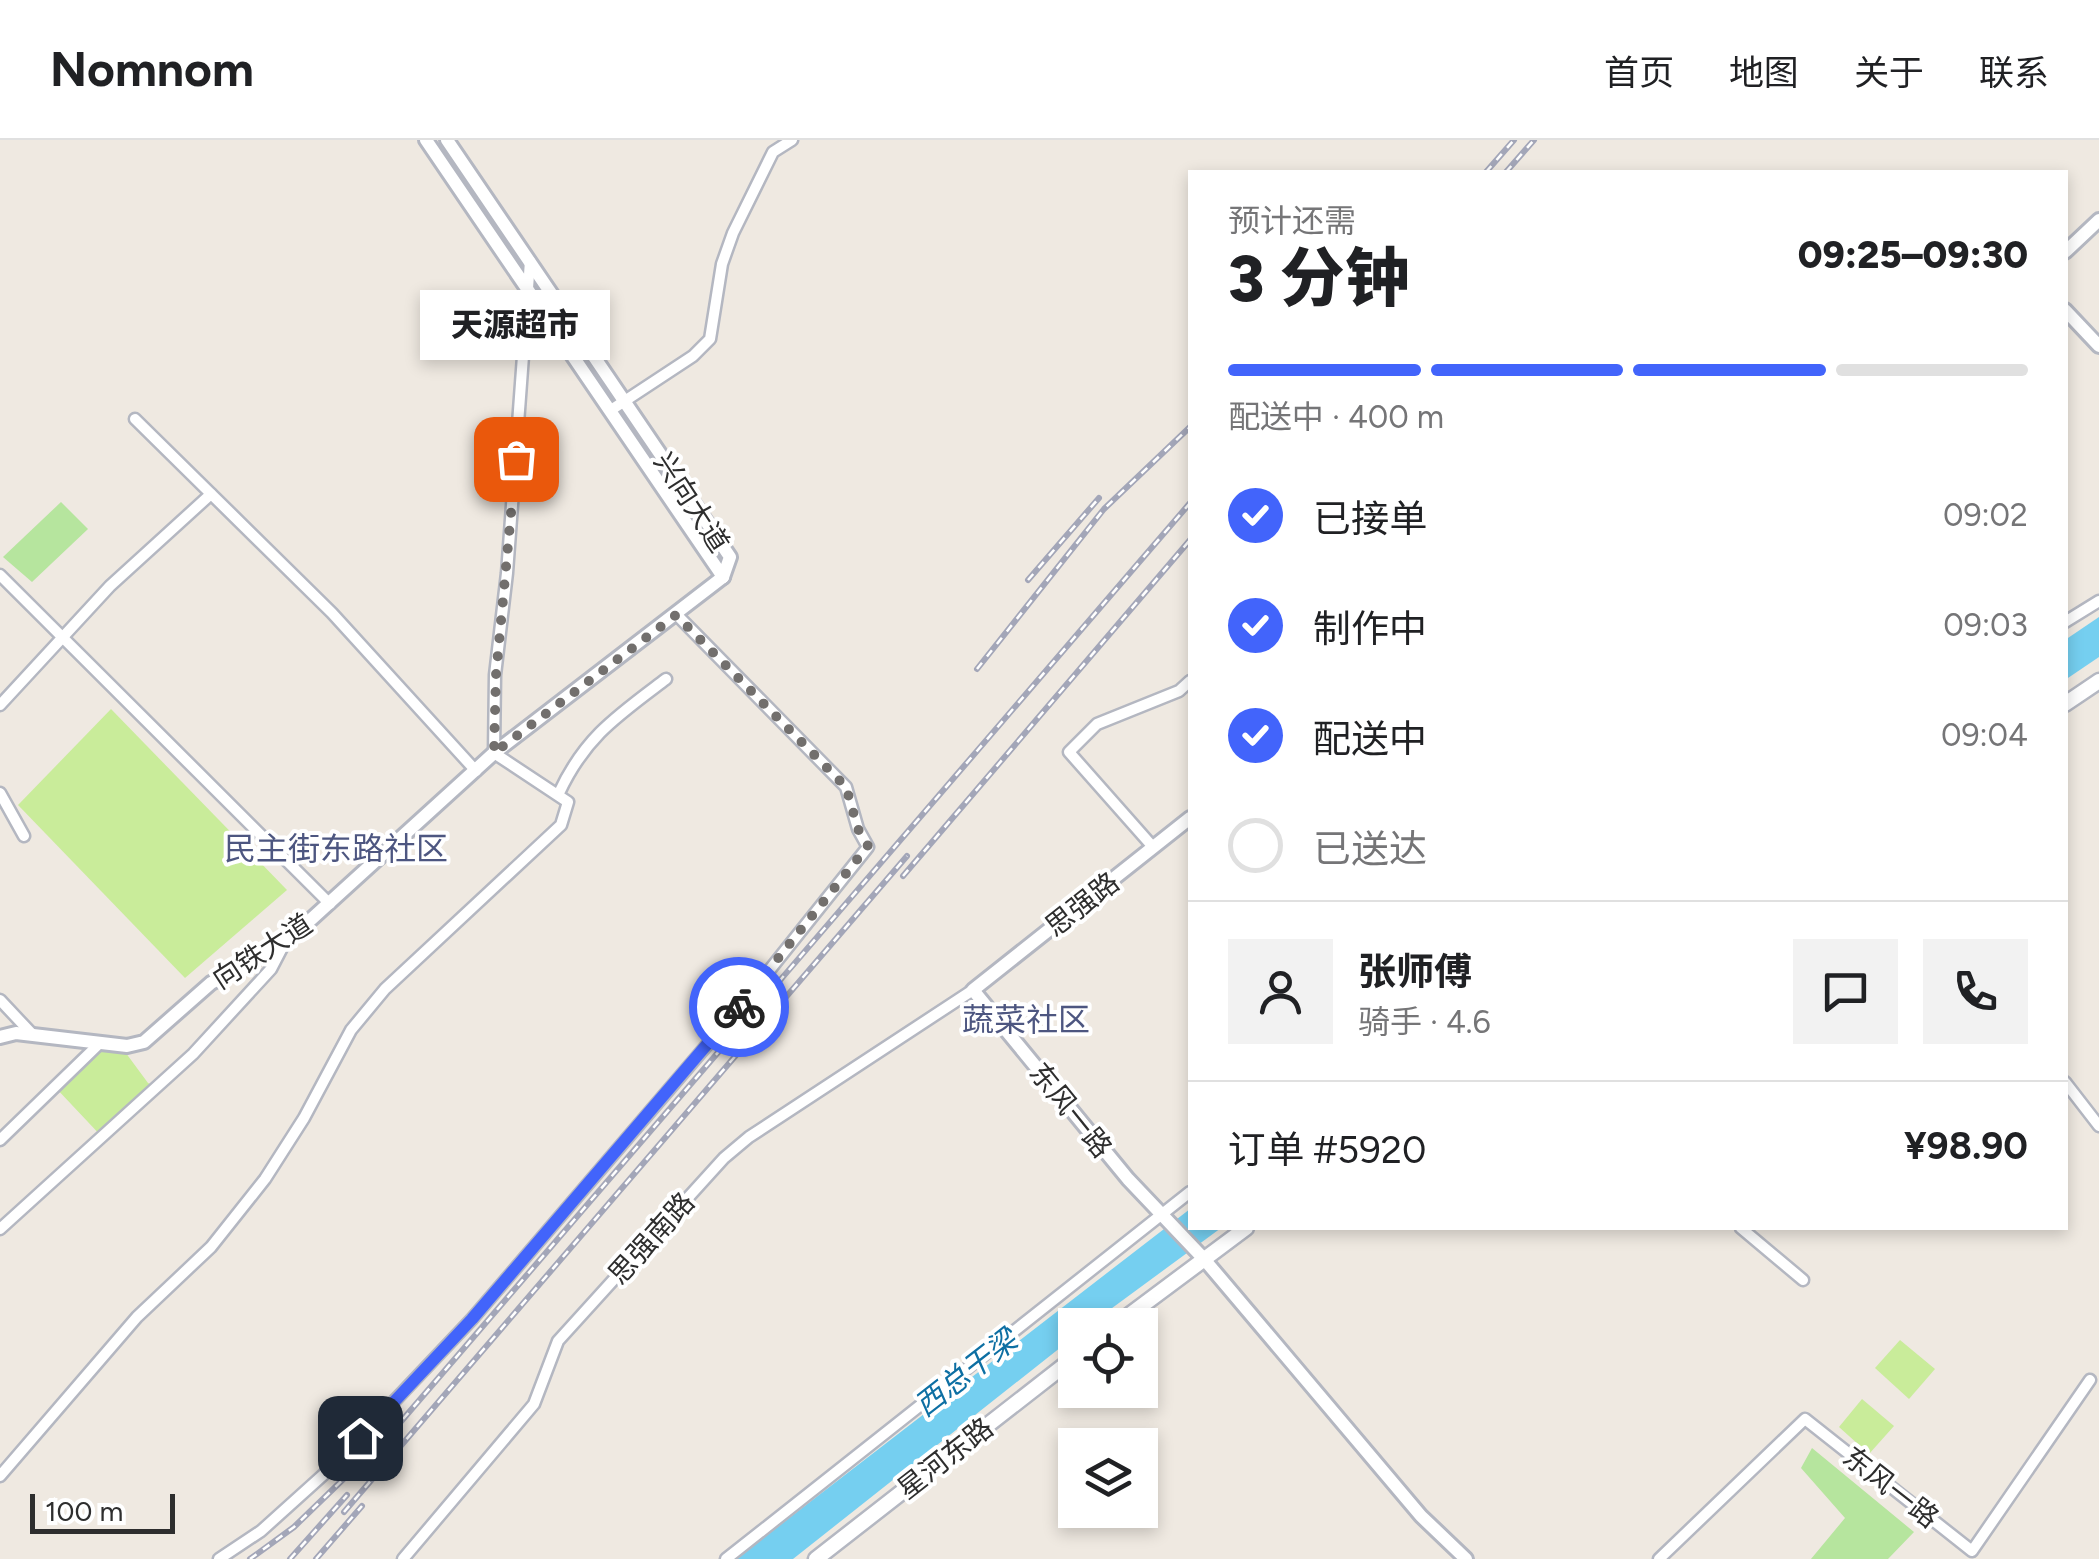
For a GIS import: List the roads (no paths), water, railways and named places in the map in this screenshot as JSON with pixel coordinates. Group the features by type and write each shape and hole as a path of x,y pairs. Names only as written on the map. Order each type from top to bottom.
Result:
{"main road":[{"path":"2068,702 2099,682"},
{"path":"1136,1308 1198,1254 1242,1230"},
{"name":"星河东路","path":"816,1559 1058,1370"}],"street":[{"name":"兴向大道","path":"426,140 724,578"},
{"name":"兴向大道","path":"448,140 730,557 724,578"},
{"path":"610,410 710,339 722,264 733,233 773,152 792,140"},
{"path":"2068,249 2099,220"},
{"path":"0,1476 136,1318 211,1247 265,1179 304,1118 351,1030 386,990 562,825 568,802 494,753 496,675 530,260"},
{"path":"2068,313 2099,346"},
{"path":"135,418 332,613 476,770"},
{"path":"0,706 62,636 211,494"},
{"path":"0,575 330,904"},
{"name":"向铁大道","path":"0,1037 34,1036 127,1046 144,1042 211,984 284,944 494,753 724,578"},
{"path":"2068,620 2099,601"},
{"path":"220,1559 261,1532 332,1467 472,1319 744,1002 868,846 858,829 846,787 676,615"},
{"path":"558,793 577,755 594,735 666,680"},
{"path":"1153,848 1069,752 1097,724 1178,691 1188,683"},
{"path":"0,793 24,836"},
{"name":"思强路","path":"973,990 1188,820"},
{"path":"0,1229 214,1033 271,970 284,944"},
{"name":"东风一路","path":"973,990 1160,1215 1198,1254"},
{"name":"思强南路","path":"403,1559 534,1404 558,1340 724,1158 749,1137 973,990"},
{"path":"0,1000 34,1036"},
{"path":"0,1140 100,1043"},
{"path":"2068,1086 2099,1126"},
{"path":"726,1559 1188,1194"},
{"path":"1743,1230 1803,1280"},
{"path":"1198,1254 1421,1516 1466,1559"},
{"name":"东风一路","path":"1659,1559 1805,1419 1972,1551 2090,1380"}],"water":[{"path":"2099,617 2099,657 2068,678 2068,638"},
{"path":"1188,1211 1188,1230 1218,1230 1112,1308 1062,1308"},
{"path":"1058,1311 1058,1349 793,1559 736,1559"}],"railway":[{"path":"1488,170 1514,140"},
{"path":"1508,170 1534,140"},
{"path":"977,669 1104,509 1188,429"},
{"path":"1028,580 1099,498"},
{"path":"250,1559 294,1527 392,1432 1188,505"},
{"path":"903,876 1188,542"},
{"path":"344,1512 907,856"},
{"path":"290,1559 347,1495"},
{"path":"316,1559 362,1506"}],"place":[{"name":"天源超市","path":"516,459"}],"district":[{"name":"民主街东路社区","path":"336,849"},
{"name":"蔬菜社区","path":"1026,1020"}],"water label":[{"name":"西总干梁","path":"966,1373"}]}
